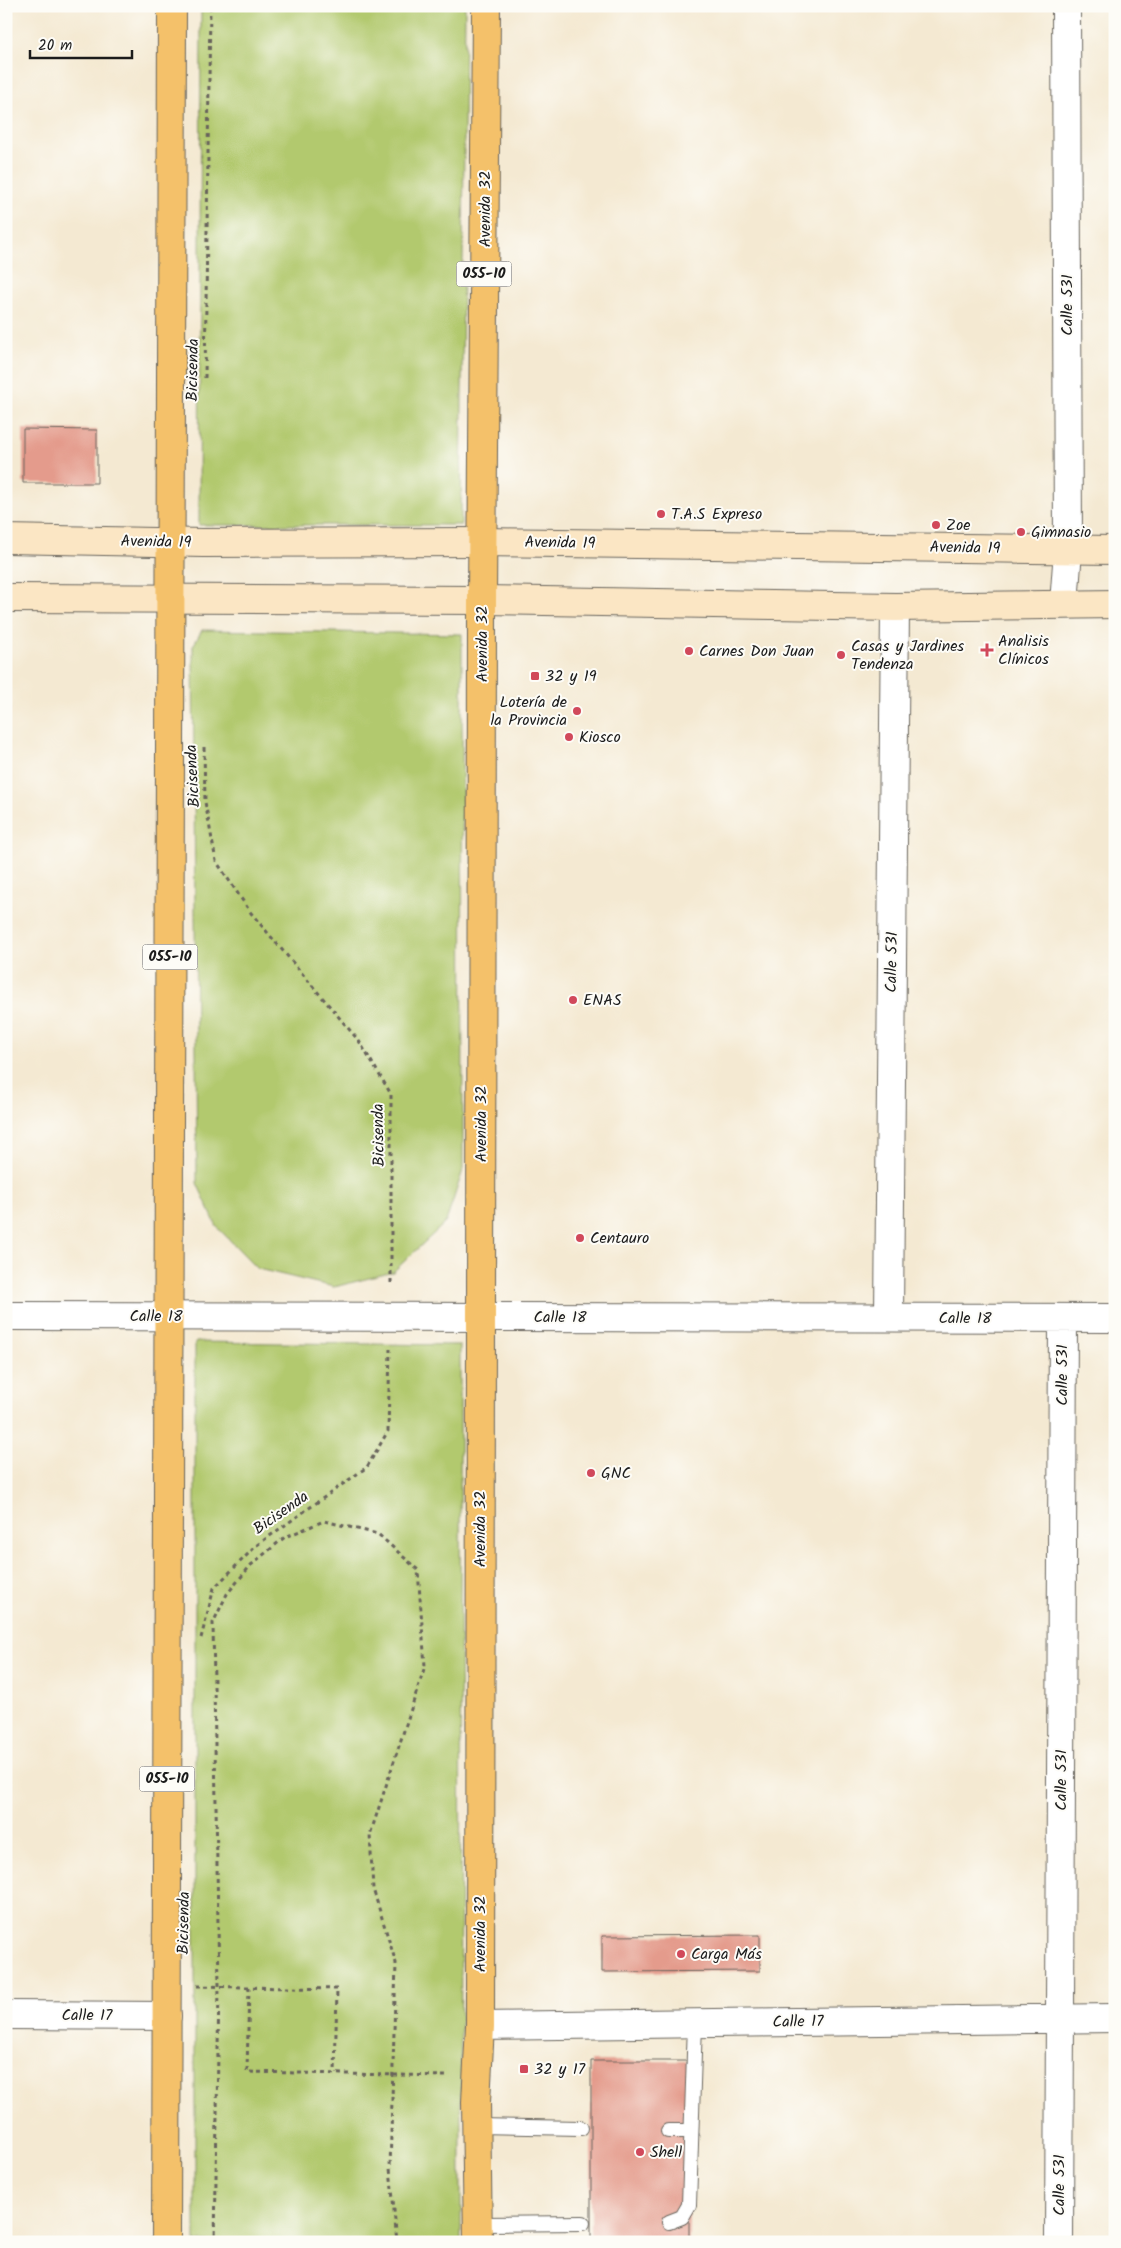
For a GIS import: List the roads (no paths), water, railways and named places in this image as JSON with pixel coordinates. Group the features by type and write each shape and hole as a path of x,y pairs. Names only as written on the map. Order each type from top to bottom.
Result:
{"highway":[{"name":"055-10","path":"166,2242 172,6"},
{"name":"Avenida 32","path":"478,2233 477,2077 480,2026 482,542 486,6"}],"main road":[{"name":"Avenida 19","path":"6,539 482,542 1115,550"},
{"path":"6,598 482,600 895,607 1115,604"}],"street":[{"name":"Calle 531","path":"1064,604 1068,550 1066,6"},
{"name":"Calle 531","path":"889,1317 895,607"},
{"name":"Calle 18","path":"6,1316 1115,1318"},
{"name":"Calle 531","path":"1059,2242 1063,1318"},
{"name":"Calle 17","path":"6,2015 167,2016"},
{"name":"Calle 17","path":"480,2026 1115,2018"}],"lane":[{"path":"669,2222 682,2217 689,2205 695,2023"},
{"path":"477,2126 581,2128"},
{"path":"668,2131 691,2131"},
{"path":"478,2233 583,2223"}],"place":[{"name":"T.A.S Expreso","path":"661,514"},
{"name":"Zoe","path":"936,525"},
{"name":"Gimnasio","path":"1021,532"},
{"name":"Analisis Clínicos","path":"987,650"},
{"name":"Carnes Don Juan","path":"689,651"},
{"name":"Casas y Jardines Tendenza","path":"841,655"},
{"name":"32 y 19","path":"535,676"},
{"name":"Lotería de la Provincia","path":"577,711"},
{"name":"Kiosco","path":"569,737"},
{"name":"ENAS","path":"573,1000"},
{"name":"Centauro","path":"580,1238"},
{"name":"GNC","path":"591,1473"},
{"name":"Carga Más","path":"681,1954"},
{"name":"32 y 17","path":"524,2069"},
{"name":"Shell","path":"640,2152"}]}
